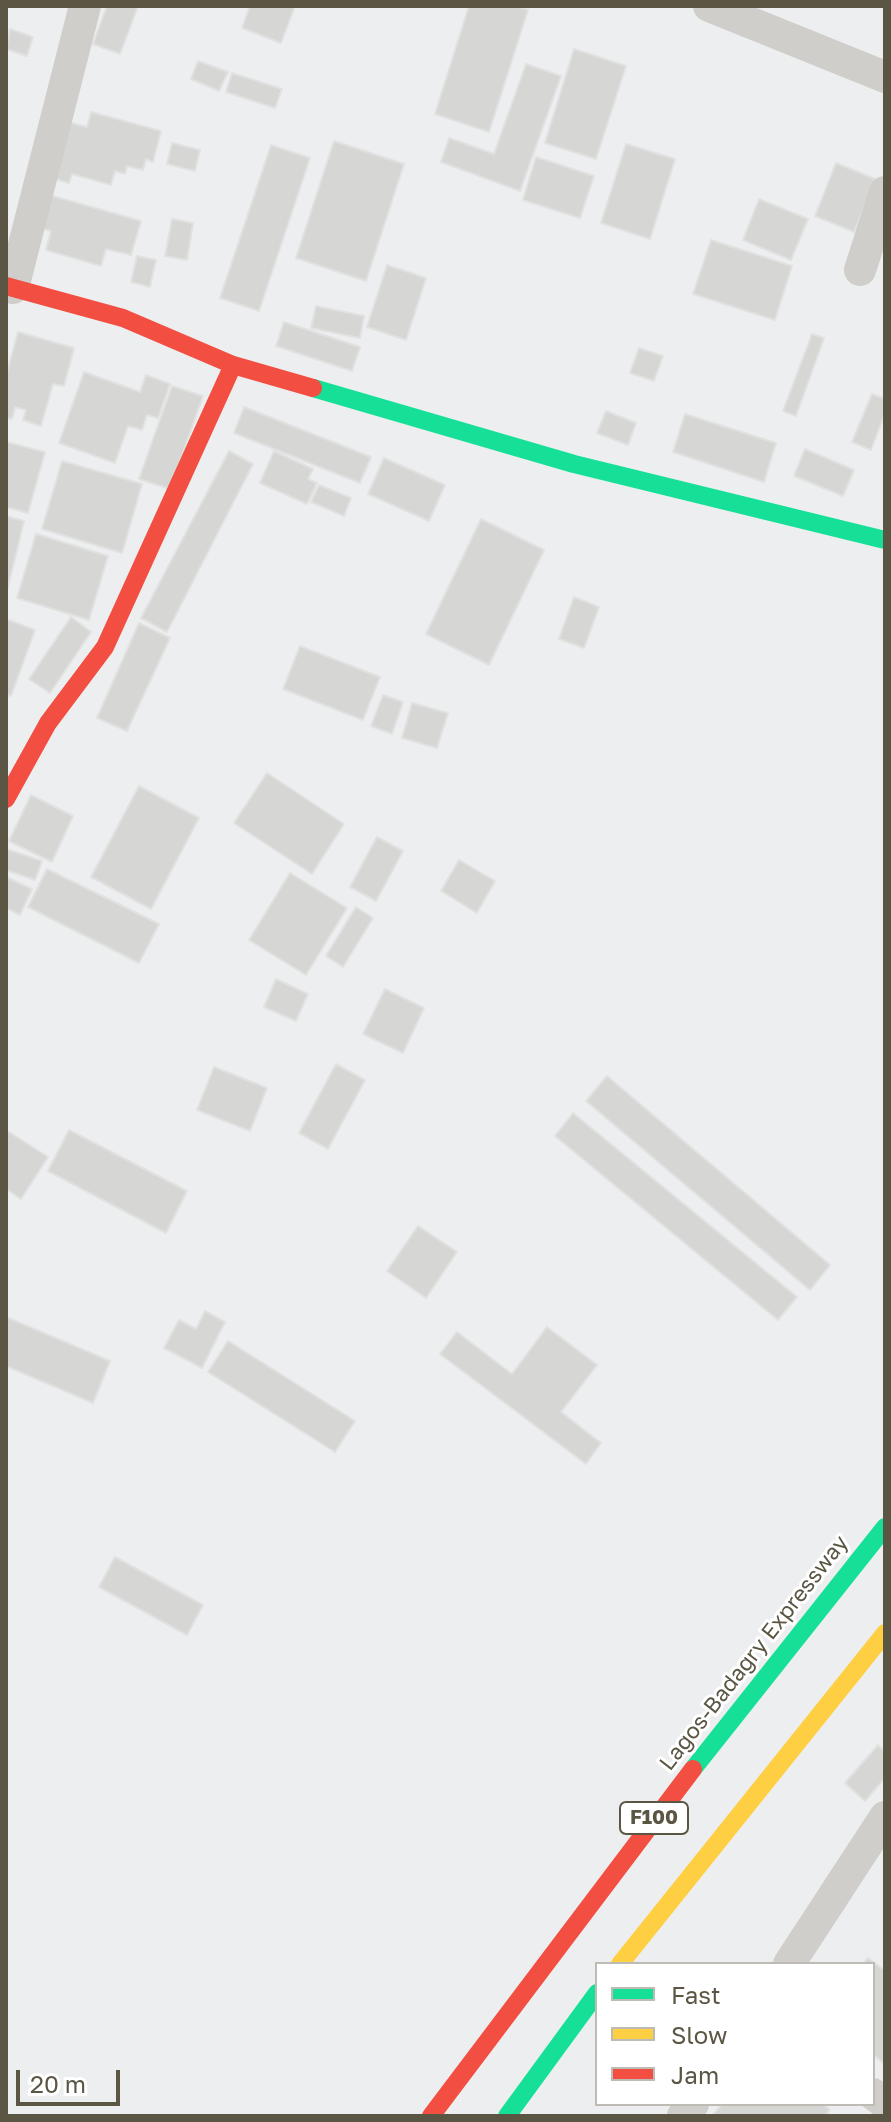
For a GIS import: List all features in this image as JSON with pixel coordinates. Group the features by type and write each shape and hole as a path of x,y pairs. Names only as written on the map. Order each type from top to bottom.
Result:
{"main road":[{"path":"10,287 123,318 233,365 574,464 885,540"},
{"path":"6,799 48,723 105,647 233,365"},
{"name":"Lagos-Badagry Expressway","path":"431,2116 638,1838 885,1527"},
{"name":"F100","path":"622,1962 885,1633"},
{"path":"507,2116 584,2033 595,1999"}],"street":[{"path":"10,287 85,6"},
{"path":"709,6 885,77"},
{"path":"860,270 885,192"},
{"path":"790,1962 885,1817"}],"building":[{"path":"107,6 138,6 120,54 93,44"},
{"path":"250,6 295,6 281,43 242,28"},
{"path":"469,6 517,6 528,10 489,132 435,114"},
{"path":"10,29 33,37 27,56 6,49"},
{"path":"574,49 626,66 596,159 545,143"},
{"path":"198,61 228,72 219,91 191,79"},
{"path":"526,64 561,76 520,191 441,162 449,138 494,154"},
{"path":"232,73 282,89 275,108 226,92"},
{"path":"91,112 161,131 153,162 146,159 143,170 127,166 125,174 115,171 111,185 72,174 69,183 52,178 68,122 87,127"},
{"path":"334,141 404,164 366,281 296,258"},
{"path":"172,143 200,150 195,171 167,164"},
{"path":"626,144 675,159 650,239 601,223"},
{"path":"271,145 310,158 259,311 220,298"},
{"path":"536,157 594,176 580,218 523,200"},
{"path":"836,163 875,179 854,232 815,216"},
{"path":"46,194 141,221 131,255 106,249 101,266 46,250 51,231 37,227"},
{"path":"759,199 808,219 791,260 743,240"},
{"path":"172,219 193,223 187,260 165,256"},
{"path":"711,240 792,266 775,320 693,294"},
{"path":"137,256 156,260 150,287 131,282"},
{"path":"387,265 426,278 406,340 367,327"},
{"path":"316,306 364,316 360,338 311,328"},
{"path":"284,322 360,347 352,371 276,346"},
{"path":"18,332 74,348 64,386 53,384 41,426 23,420 26,410 15,407 12,419 6,417 6,376"},
{"path":"812,334 824,338 796,416 783,411"},
{"path":"639,348 663,356 654,381 630,373"},
{"path":"84,372 140,392 146,375 170,384 158,418 147,415 142,430 128,426 115,463 59,443"},
{"path":"172,386 203,396 170,489 139,479"},
{"path":"872,394 885,399 885,413 871,450 852,442"},
{"path":"244,407 371,457 360,483 234,433"},
{"path":"606,411 636,423 628,445 597,433"},
{"path":"685,414 776,443 764,482 673,452"},
{"path":"6,442 45,452 28,513 6,507"},
{"path":"805,449 854,470 843,496 794,476"},
{"path":"229,451 253,464 167,632 141,618"},
{"path":"274,451 313,469 308,479 317,483 307,504 260,483"},
{"path":"384,458 445,485 429,521 368,494"},
{"path":"62,461 142,484 122,553 42,529"},
{"path":"319,485 351,498 344,516 311,502"},
{"path":"6,516 24,521 7,591 6,590"},
{"path":"481,519 544,550 489,665 426,634"},
{"path":"36,534 108,556 89,620 17,598"},
{"path":"574,597 599,607 584,648 559,639"},
{"path":"71,617 91,632 50,693 29,679"},
{"path":"6,619 35,630 11,696 6,694"},
{"path":"139,623 170,638 127,731 97,718"},
{"path":"300,646 380,677 363,720 283,689"},
{"path":"383,695 403,702 392,734 371,726"},
{"path":"412,703 448,713 437,748 402,738"},
{"path":"267,773 344,824 312,874 234,823"},
{"path":"139,786 199,818 151,909 91,877"},
{"path":"31,795 73,816 52,862 9,841"},
{"path":"377,837 403,851 376,901 350,887"},
{"path":"6,849 42,861 35,880 6,870"},
{"path":"459,860 495,881 477,913 441,891"},
{"path":"47,869 159,924 139,963 28,907"},
{"path":"290,873 347,908 306,975 249,940"},
{"path":"6,877 32,889 20,915 6,908"},
{"path":"356,907 373,918 343,967 326,956"},
{"path":"276,979 308,994 296,1021 264,1007"},
{"path":"385,989 424,1008 403,1053 363,1034"},
{"path":"336,1064 365,1080 328,1149 299,1133"},
{"path":"214,1067 267,1088 250,1131 197,1110"},
{"path":"607,1076 830,1265 810,1290 586,1101"},
{"path":"573,1113 797,1297 778,1320 555,1136"},
{"path":"6,1130 48,1157 21,1199 6,1189"},
{"path":"69,1130 187,1191 166,1233 48,1171"},
{"path":"418,1226 457,1252 426,1298 387,1271"},
{"path":"205,1311 225,1322 202,1368 164,1348 179,1320 196,1329"},
{"path":"6,1317 110,1361 93,1403 6,1366"},
{"path":"547,1327 597,1365 561,1412 601,1443 586,1464 440,1354 457,1332 512,1374"},
{"path":"228,1341 355,1421 335,1452 208,1372"},
{"path":"115,1557 203,1605 187,1635 99,1587"},
{"path":"878,1745 885,1752 885,1778 865,1801 845,1783"},
{"path":"875,1963 885,1971 885,2064 875,2056"},
{"path":"720,2106 825,2106 830,2110 825,2116 712,2116"}],"traffic: fast":[{"path":"313,388 574,464 885,540"},
{"path":"693,1769 885,1527"},
{"path":"507,2116 595,1996"}],"traffic: slow":[{"path":"622,1962 885,1633"}],"traffic: jam":[{"path":"6,286 123,318 233,365 313,388"},
{"path":"6,799 48,723 105,647 233,365"},
{"path":"431,2116 693,1769"}]}
